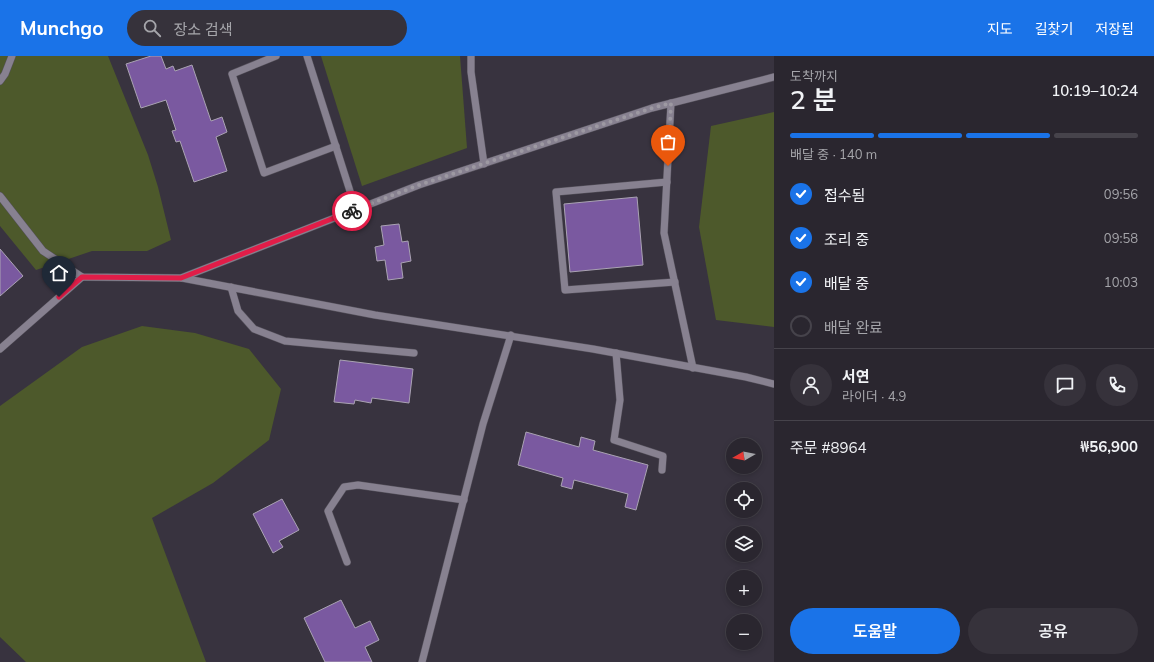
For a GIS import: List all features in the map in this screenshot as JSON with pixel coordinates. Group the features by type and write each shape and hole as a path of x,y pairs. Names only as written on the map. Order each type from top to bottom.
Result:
{"lane":[{"path":"0,81 5,74 12,56"},
{"path":"276,56 232,74 264,173 336,146"},
{"path":"307,56 356,210"},
{"path":"471,56 471,72 484,164"},
{"path":"181,278 419,185 652,108 774,77"},
{"path":"671,103 664,233 693,368"},
{"path":"667,182 556,192 565,290 675,282"},
{"path":"0,196 43,251 82,277 181,278 375,315 511,335 616,353 774,384"},
{"path":"0,349 82,277"},
{"path":"231,287 238,311 254,329 285,341 414,353"},
{"path":"422,662 483,424 511,335"},
{"path":"616,353 620,400 614,440 663,456 662,470"},
{"path":"347,562 328,511 344,487 358,485 464,500"}],"green space":[{"path":"0,56 108,56 148,155 158,187 171,240 147,251 92,251 36,270 0,226"},
{"path":"321,56 460,56 467,148 362,186"},
{"path":"774,112 774,327 716,320 699,227 711,126"},
{"path":"142,326 195,333 249,349 281,389 269,440 213,483 152,518 206,662 26,662 0,637 0,406 82,347"}],"building":[{"path":"151,56 161,56 166,69 173,66 175,71 192,65 211,121 222,117 227,132 216,137 227,171 194,182 180,141 176,142 172,131 176,130 166,100 141,108 126,64"},
{"path":"637,197 643,265 570,272 564,204"},
{"path":"399,224 402,242 408,241 411,261 401,263 403,278 388,280 385,260 377,261 375,247 384,245 381,226"},
{"path":"0,249 23,276 0,296"},
{"path":"340,360 413,369 409,403 372,398 371,403 355,400 354,404 334,402"},
{"path":"526,432 579,447 581,437 595,441 593,450 648,465 636,510 625,507 628,494 574,480 572,489 561,486 563,478 518,465"},
{"path":"282,499 299,530 279,541 283,547 273,553 253,514"},
{"path":"341,600 355,628 370,621 379,640 365,647 372,662 325,662 304,618"}],"way so far":[{"path":"352,211 419,185 671,103 668,166"}],"route":[{"path":"59,297 82,277 181,278 352,211"}]}
